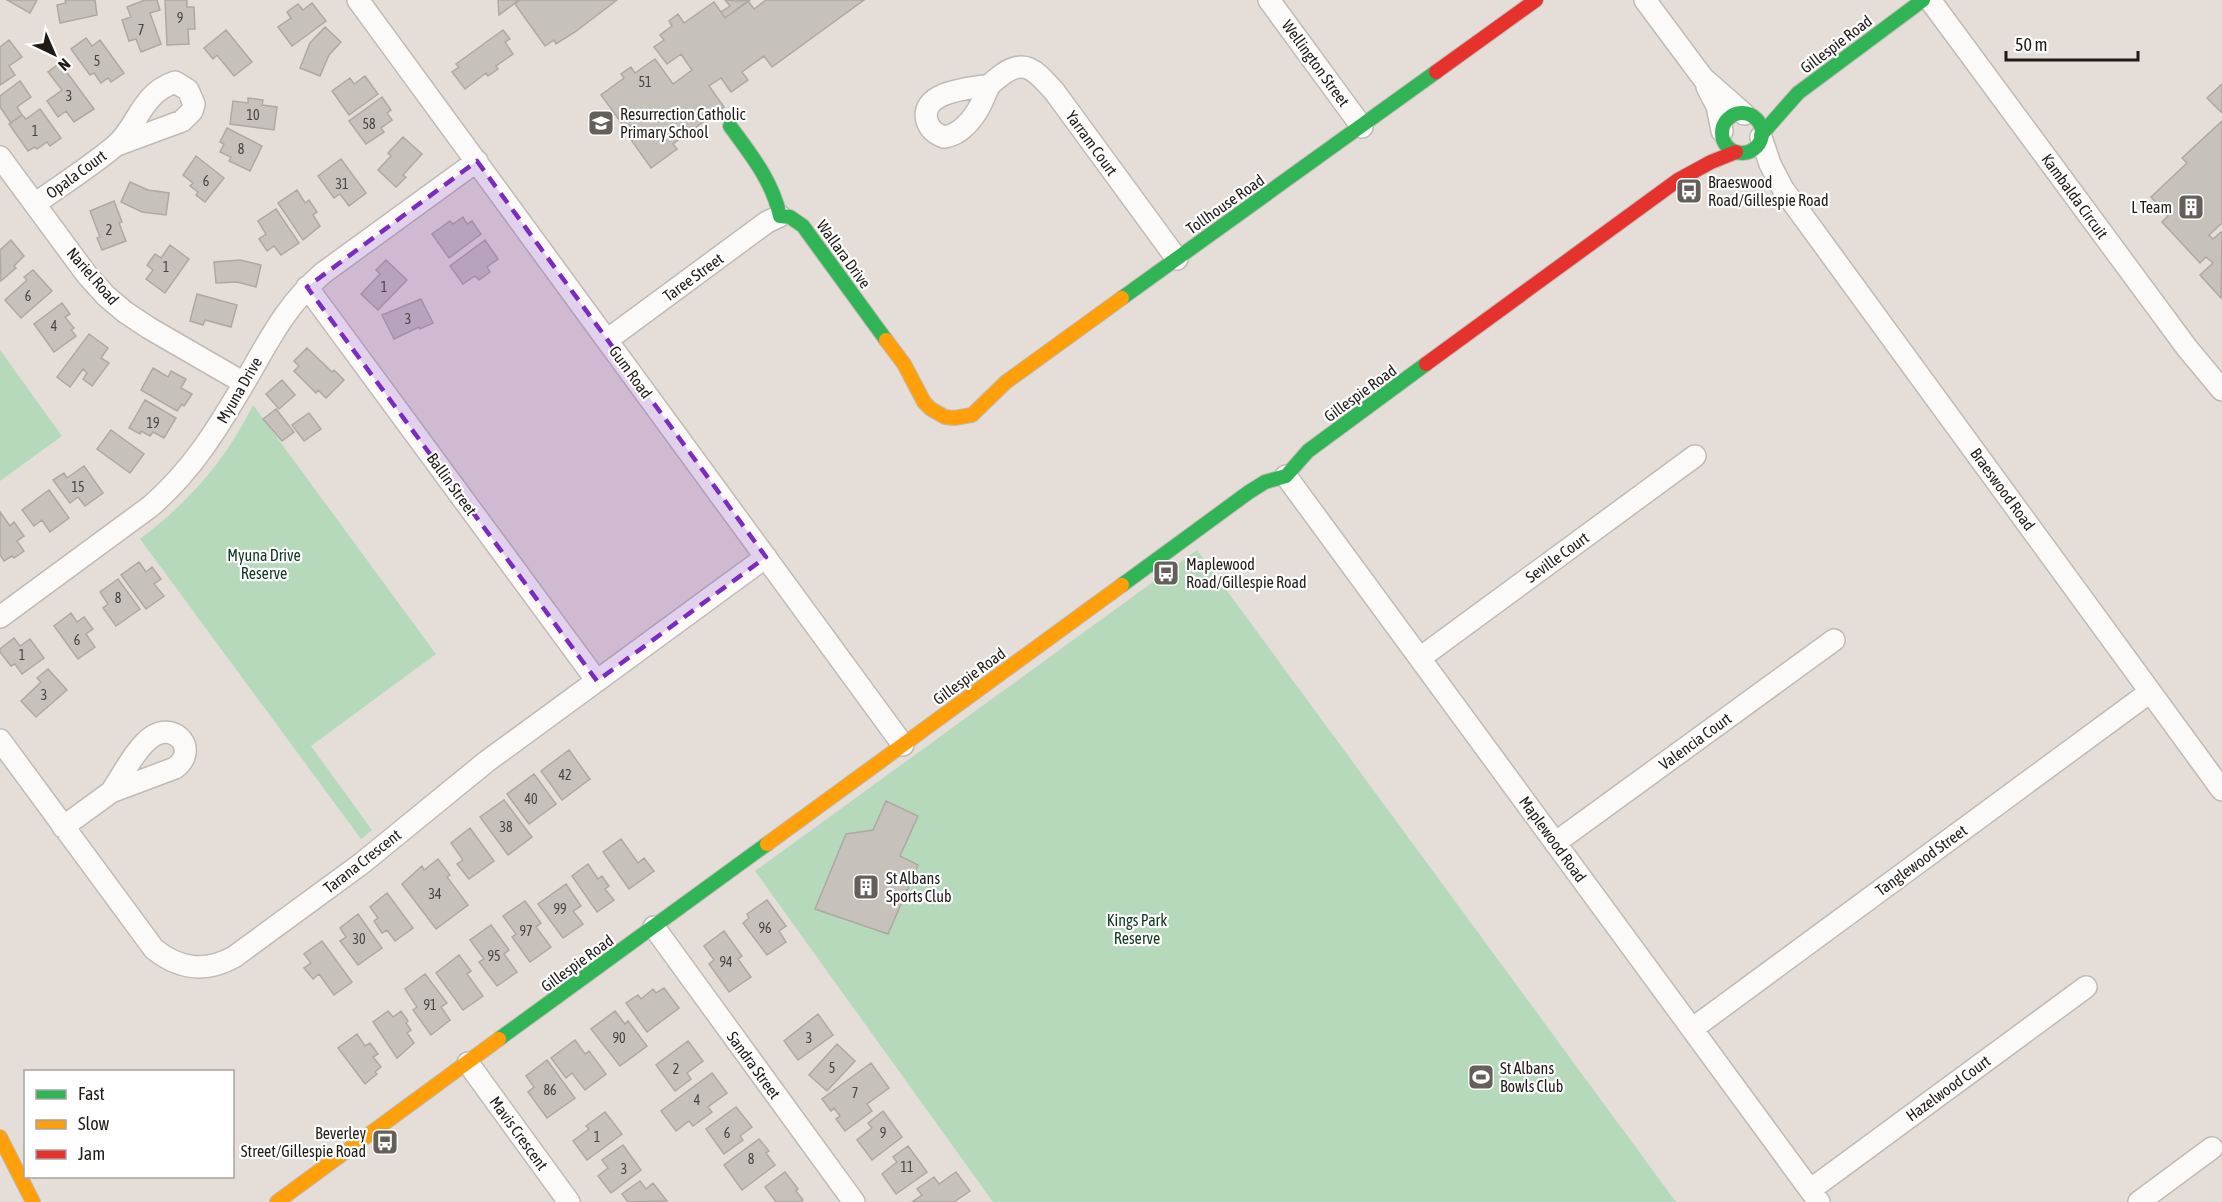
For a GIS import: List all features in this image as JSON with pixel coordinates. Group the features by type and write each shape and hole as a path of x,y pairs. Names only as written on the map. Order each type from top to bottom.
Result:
{"street":[{"name":"Gum Road","path":"358,0 903,745"},
{"name":"Wellington Street","path":"1269,0 1362,127"},
{"name":"Tollhouse Road","path":"931,409 945,417 954,418 978,411 1006,382 1536,0"},
{"path":"1645,0 1702,78 1717,106 1722,134 1727,146 1738,152 1751,150 1759,142 1761,136 1756,111 1702,78"},
{"name":"Gillespie Road","path":"1761,136 1798,93 1923,0"},
{"name":"Kambalda Circuit","path":"1930,0 2187,348 2222,390"},
{"name":"Yarram Court","path":"990,85 1016,67 1030,68 1040,76 1054,91 1177,259"},
{"name":"Gillespie Road","path":"1756,111 1798,93"},
{"path":"1722,134 1724,125 1732,116 1756,111"},
{"path":"730,126 768,178 777,197 780,216"},
{"name":"Gillespie Road","path":"1678,180 1722,134"},
{"name":"Braeswood Road","path":"1761,136 1770,164 1783,189 2222,790"},
{"name":"Opala Court","path":"35,204 117,145"},
{"name":"Gillespie Road","path":"278,1202 1249,492 1265,483 1286,476 1308,451 1678,180 1711,162 1738,152"},
{"name":"Braeswood Road","path":"1738,152 1762,168 1783,189"},
{"name":"Nariel Road","path":"0,157 87,275 106,296 149,328 244,383"},
{"name":"Myuna Drive","path":"0,617 152,506 172,487 200,454 282,316 307,287 477,161"},
{"name":"Taree Street","path":"607,340 768,222 780,216"},
{"name":"Wallara Drive","path":"780,216 790,217 803,226 904,364 924,402 931,409"},
{"name":"Ballin Street","path":"307,287 597,681"},
{"name":"Seville Court","path":"1420,658 1695,456"},
{"name":"Maplewood Road","path":"1286,476 1814,1196"},
{"name":"Tarana Crescent","path":"0,740 154,948 164,957 184,966 195,968 215,966 234,957 361,864 486,762 766,556"},
{"name":"Valencia Court","path":"1555,843 1834,640"},
{"name":"Tanglewood Street","path":"1692,1029 2150,692"},
{"path":"63,827 111,792"},
{"name":"Sandra Street","path":"654,927 848,1200"},
{"name":"Hazelwood Court","path":"1814,1196 2086,987"},
{"name":"Mavis Crescent","path":"468,1064 569,1202"},
{"path":"0,1137 33,1202"},
{"path":"2139,1202 2212,1148"}],"highlighted area":[{"path":"477,161 766,557 597,681 307,287"}],"green space":[{"path":"0,350 62,436 0,481"},
{"name":"Myuna Drive Reserve","path":"253,405 436,654 311,746 372,830 361,839 140,539 175,510 205,479 231,444"},
{"name":"Kings Park Reserve","path":"1197,550 1676,1202 993,1202 755,871"}],"building":[{"path":"7,0 37,0 30,13"},
{"path":"65,0 95,0 97,15 60,23 57,5 66,3"},
{"path":"145,0 157,0 160,10 150,13 161,44 141,52 136,39 129,41 122,20 131,17 127,7"},
{"path":"165,0 187,0 187,7 194,7 195,29 188,29 189,44 167,45"},
{"path":"498,0 519,0 499,15"},
{"path":"520,0 617,0 575,32 556,44 554,40 545,46 515,4"},
{"path":"725,0 750,0 725,18 721,12 730,6"},
{"path":"766,0 864,0 772,67 764,56 742,72 748,80 731,92 721,78 709,86 724,107 673,144 677,149 651,168 627,134 633,130 629,125 625,128 601,95 624,78 621,74 631,67 635,73 655,59 673,84 692,70 681,54 667,64 654,47 664,40 660,35 672,26 669,21 678,14 684,23 714,2 725,18 748,1 754,9"},
{"path":"312,3 326,21 292,46 278,27 291,18 287,12 298,4 303,10"},
{"path":"325,27 341,42 329,55 320,76 300,68 310,43"},
{"path":"226,30 252,62 234,76 217,55 213,59 204,48"},
{"path":"503,30 510,39 505,42 513,54 496,66 498,69 488,76 486,73 465,89 452,72 459,67 456,64"},
{"path":"86,38 92,46 100,40 124,73 111,82 108,78 101,83 94,73 90,75 71,49"},
{"path":"9,40 22,57 9,66 15,75 0,85 0,47"},
{"path":"60,63 94,109 74,122 66,111 58,117 47,101 62,90 48,72"},
{"path":"365,76 378,94 349,115 332,91 350,78 354,84"},
{"path":"20,81 31,97 17,107 22,115 11,123 0,107 0,96"},
{"path":"2222,84 2222,113 2207,98"},
{"path":"382,97 391,110 387,113 392,120 381,128 384,132 366,144 349,121"},
{"path":"248,98 263,100 262,105 277,107 274,130 230,124 233,101 248,103"},
{"path":"40,109 61,138 50,146 47,142 37,149 35,147 28,151 9,124 22,115 26,119"},
{"name":"L Team","path":"2222,121 2222,223 2209,235 2213,239 2222,233 2221,298 2200,275 2213,263 2206,257 2200,263 2162,222 2168,216 2151,197 2187,163 2182,158"},
{"path":"227,128 262,146 250,171 229,161 231,157 220,152 224,144 220,142"},
{"path":"403,137 422,154 403,175 406,177 396,187 378,170 391,156 388,153"},
{"path":"196,156 224,178 205,202 190,186 193,183 183,175"},
{"path":"341,159 366,193 349,206 340,194 334,198 318,176"},
{"path":"130,182 148,190 169,193 166,215 142,212 121,202"},
{"path":"297,190 305,203 309,200 317,212 313,215 320,226 303,240 278,203"},
{"path":"114,201 126,241 102,250 97,238 100,237 90,211"},
{"path":"276,209 299,243 281,255 274,246 267,251 259,239 266,234 258,221"},
{"path":"463,217 467,224 472,221 481,234 449,258 432,234 450,221 453,224"},
{"path":"11,240 24,256 14,266 16,268 1,281 0,250"},
{"path":"485,240 498,259 487,267 490,272 479,280 475,276 463,284 450,266"},
{"path":"170,245 189,259 165,293 146,279 153,270 147,265 155,254 161,258"},
{"path":"240,260 261,265 256,287 237,282 216,283 214,262"},
{"path":"386,260 407,280 378,310 361,294 380,274 376,270"},
{"path":"33,270 52,291 21,318 5,300 27,280 24,277"},
{"path":"197,294 237,305 231,327 205,320 203,325 190,321"},
{"path":"421,299 433,323 394,339 382,315"},
{"path":"62,303 70,314 65,317 74,328 71,330 76,336 54,352 34,324"},
{"path":"89,334 108,348 101,358 109,363 92,386 83,379 87,373 83,369 70,387 57,377"},
{"path":"307,348 344,380 326,398 318,390 316,393 294,371 299,366 294,361"},
{"path":"153,368 168,377 171,371 186,379 181,388 192,394 184,406 182,404 177,411 141,390"},
{"path":"282,380 295,395 279,409 266,394"},
{"path":"145,400 176,418 164,438 153,432 150,436 141,431 140,434 129,428"},
{"path":"276,409 294,432 282,441 263,419"},
{"path":"309,413 321,429 304,441 292,425"},
{"path":"111,430 144,454 130,473 97,449"},
{"path":"84,466 103,493 85,506 78,497 70,503 53,480 64,473 67,478"},
{"path":"49,490 69,518 50,532 42,520 34,526 22,510"},
{"path":"0,512 10,526 14,522 24,536 17,541 24,551 4,561 0,555"},
{"path":"139,562 146,572 152,567 161,579 154,584 164,596 146,609 121,575"},
{"path":"118,579 140,609 116,626 103,608 108,604 100,592"},
{"path":"71,613 77,622 84,617 93,629 86,634 95,647 78,659 54,626"},
{"path":"14,638 20,646 30,639 44,658 22,674 15,664 11,666 0,652 0,649"},
{"path":"48,669 67,690 36,717 21,701 41,682 37,678"},
{"path":"569,750 590,779 562,800 541,771"},
{"path":"534,774 556,804 529,824 507,794"},
{"path":"504,800 532,837 508,855 480,817"},
{"name":"St Albans Sports Club","path":"886,801 918,816 900,856 918,865 888,934 815,909 846,834 873,830"},
{"path":"470,828 494,861 469,879 457,864 463,860 451,843"},
{"path":"621,839 638,863 644,858 654,871 629,889 603,852"},
{"path":"438,859 450,875 447,877 468,905 436,929 402,884 422,866 424,870"},
{"path":"588,864 598,879 602,876 609,886 605,889 614,900 597,912 572,876"},
{"path":"566,884 581,906 573,911 583,924 563,938 538,904"},
{"path":"387,893 413,928 395,941 387,930 382,933 374,921 378,918 370,907"},
{"path":"767,900 786,926 779,931 786,942 767,955 743,923 749,918 747,914"},
{"path":"525,901 541,923 536,927 551,947 530,962 512,937 516,934 503,916"},
{"path":"358,914 382,948 358,965 340,941 346,937 340,928"},
{"path":"491,925 509,950 504,954 517,972 497,986 479,962 484,959 470,940"},
{"path":"724,931 742,956 738,959 751,977 729,992 709,964 714,960 704,946"},
{"path":"322,941 352,982 334,995 319,974 313,979 304,968 311,963 304,954"},
{"path":"459,955 471,971 467,974 483,996 463,1010 436,973"},
{"path":"425,974 447,1003 441,1007 450,1020 431,1035 413,1010 417,1007 405,989"},
{"path":"664,988 679,1008 647,1032 626,1003 638,995 641,999 653,989 656,993"},
{"path":"388,1011 393,1017 401,1011 411,1030 407,1033 414,1043 397,1058 373,1022"},
{"path":"615,1011 625,1024 628,1021 647,1046 620,1066 591,1029"},
{"path":"818,1014 833,1035 798,1060 784,1041"},
{"path":"357,1034 365,1046 370,1043 378,1054 373,1057 381,1067 375,1072 377,1074 365,1084 338,1048"},
{"path":"575,1040 585,1054 589,1051 606,1074 585,1090 572,1073 566,1078 551,1058"},
{"path":"688,1041 703,1061 687,1073 691,1079 675,1091 656,1065"},
{"path":"837,1044 855,1061 827,1091 809,1075"},
{"path":"547,1060 575,1098 547,1118 528,1092 534,1087 526,1076"},
{"path":"871,1063 889,1088 867,1104 872,1111 845,1131 836,1119 840,1116 834,1108 831,1111 822,1099"},
{"path":"712,1073 727,1093 708,1107 712,1112 693,1126 689,1121 676,1131 661,1111"},
{"path":"736,1107 752,1127 740,1136 743,1140 724,1154 706,1129"},
{"path":"883,1111 902,1137 872,1160 857,1140 872,1128 868,1123"},
{"path":"605,1112 622,1134 587,1160 573,1141 589,1129 586,1126"},
{"path":"759,1139 769,1151 766,1153 775,1165 742,1190 724,1165"},
{"path":"623,1145 641,1170 611,1193 598,1176 608,1168 602,1160"},
{"path":"908,1146 927,1172 896,1194 882,1174 897,1162 893,1157"},
{"path":"785,1172 798,1189 796,1191 803,1200 801,1202 776,1202 765,1187"},
{"path":"956,1172 970,1191 954,1202 912,1202 922,1195 917,1189 934,1177 939,1184"},
{"path":"640,1181 646,1189 653,1183 667,1201 628,1202 622,1194"}],"traffic: fast":[{"path":"1761,135 1798,93 1923,0"},
{"path":"1122,298 1436,72"},
{"path":"1742,113 1756,119 1762,133 1756,147 1742,153 1728,147 1722,133 1728,119 1742,113"},
{"path":"730,126 766,179 780,216 790,217 803,226 886,340"},
{"path":"1122,585 1249,492 1265,482 1286,476 1308,451 1426,364"},
{"path":"499,1039 767,844"}],"traffic: slow":[{"path":"886,340 904,364 924,402 931,409 945,417 972,415 1006,382 1122,298"},
{"path":"767,844 1122,585"},
{"path":"277,1202 499,1039"},
{"path":"0,1137 33,1202"}],"traffic: jam":[{"path":"1436,72 1536,0"},
{"path":"1426,364 1678,180 1711,162 1736,152"}],"place":[{"name":"Resurrection Catholic Primary School","path":"601,123"},
{"name":"Braeswood Road/Gillespie Road","path":"1689,191"},
{"name":"L Team","path":"2191,207"},
{"name":"Maplewood Road/Gillespie Road","path":"1166,573"},
{"name":"St Albans Sports Club","path":"866,887"},
{"name":"St Albans Bowls Club","path":"1481,1077"},
{"name":"Beverley Street/Gillespie Road","path":"385,1142"}]}
